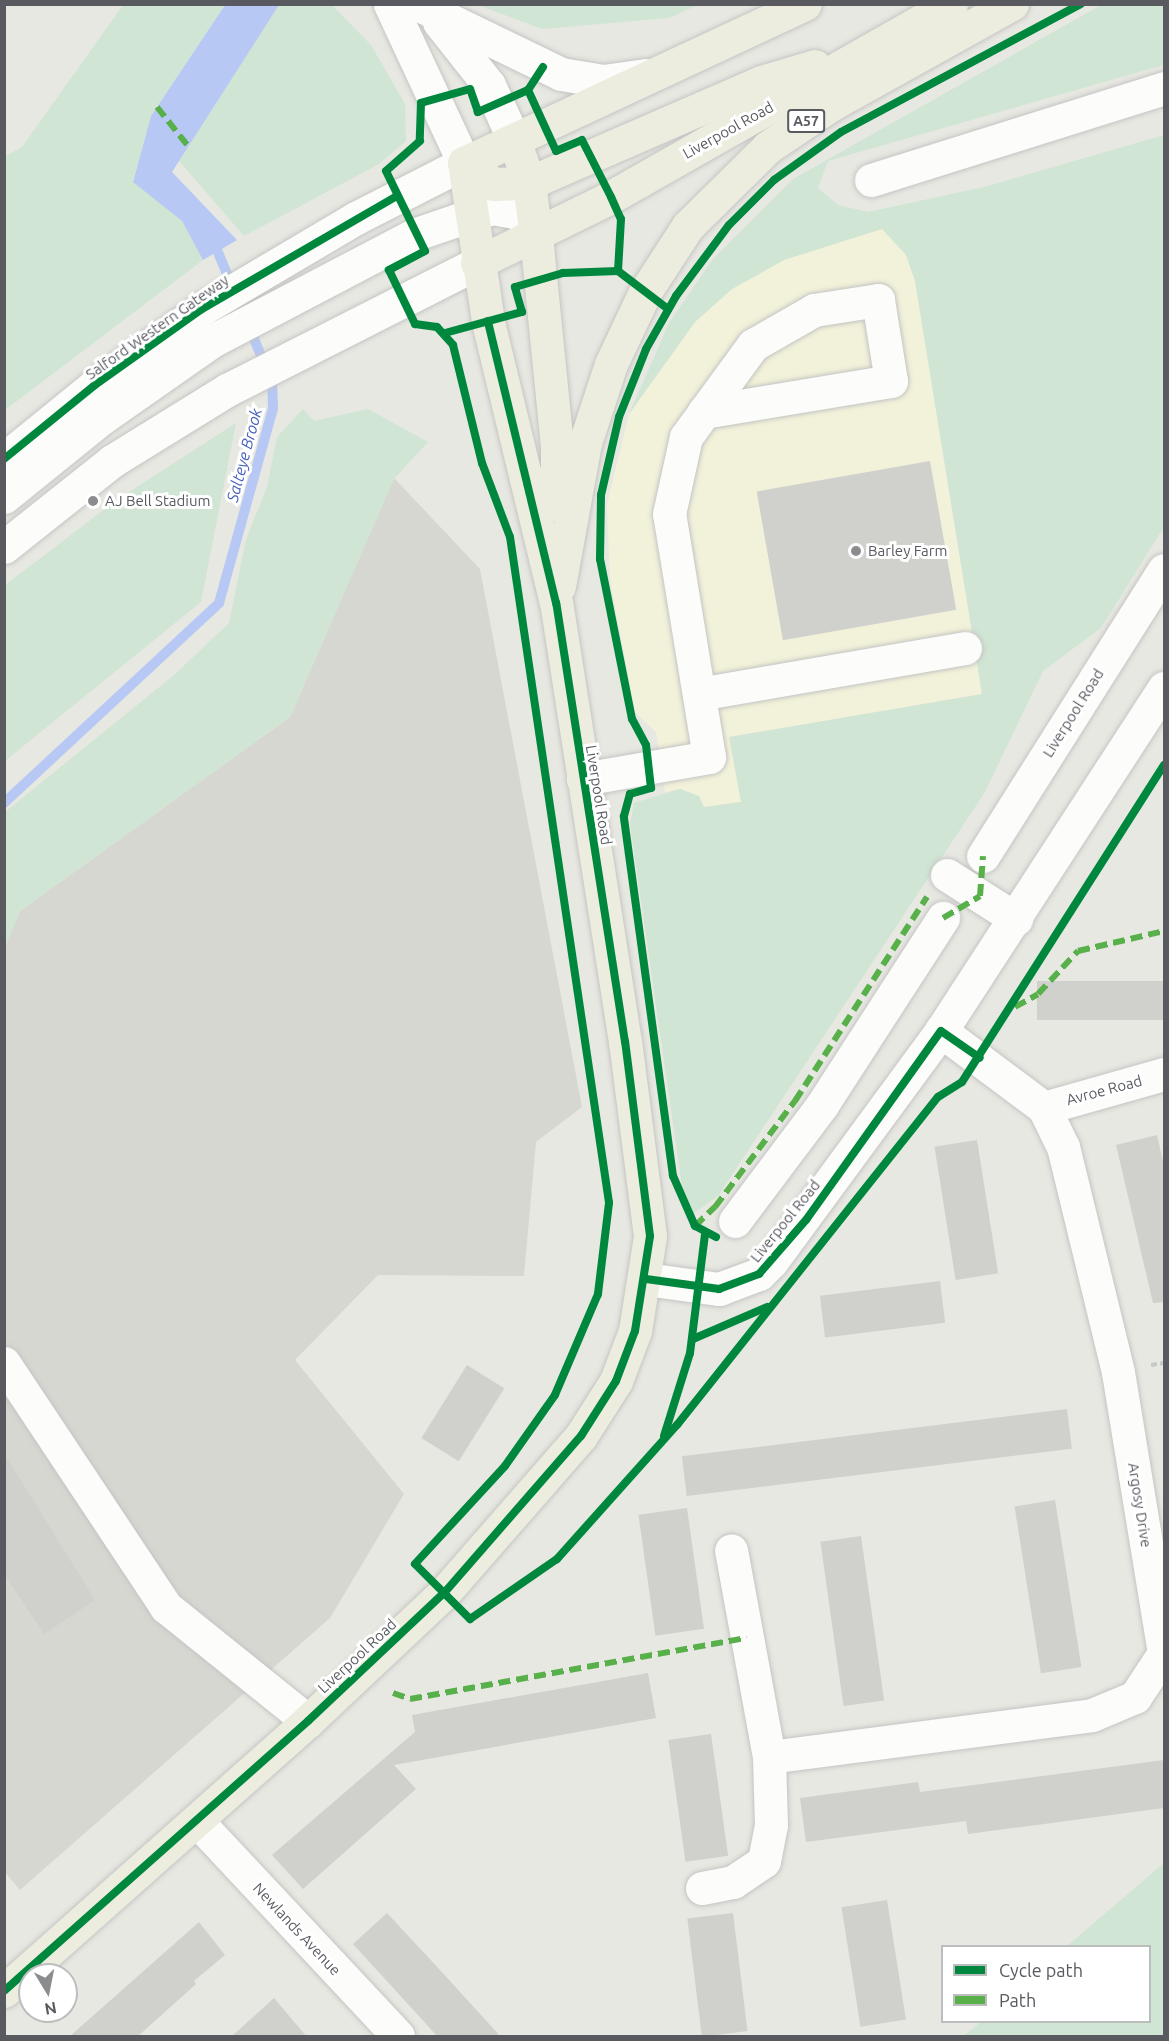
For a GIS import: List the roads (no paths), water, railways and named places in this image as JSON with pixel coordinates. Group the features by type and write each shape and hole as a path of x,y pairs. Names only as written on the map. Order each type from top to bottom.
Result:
{"highway":[{"path":"464,163 669,70 805,4"},
{"name":"Liverpool Road","path":"477,263 536,236 951,4"},
{"name":"A57","path":"556,603 572,500 610,364 645,292 688,226 768,147 832,104 1012,4"},
{"name":"A57","path":"464,163 494,184 528,183 761,82 871,49"},
{"name":"Liverpool Road","path":"513,140 528,183 536,236 557,446 556,603"},
{"name":"Liverpool Road","path":"4,1991 308,1721 444,1593 582,1436 616,1381 646,1279 650,1236 556,603 477,263 473,212 464,163"}],"street":[{"path":"390,4 464,163"},
{"path":"425,9 521,57 581,79 627,79 669,70"},
{"path":"425,9 489,85 513,140"},
{"path":"871,180 1164,88"},
{"name":"Salford Western Gateway","path":"4,459 95,385 202,309 272,266 464,163"},
{"path":"4,496 102,418 212,341 416,234 473,212 492,208 519,213 536,236"},
{"path":"4,547 112,461 227,390 298,351 477,263"},
{"path":"583,779 709,757 669,514 686,437 704,412 753,345 813,310 878,300 891,381 704,412"},
{"name":"Liverpool Road","path":"983,856 1164,570"},
{"path":"699,694 965,648"},
{"name":"Liverpool Road","path":"646,1279 719,1289 759,1274 806,1221 941,1031 1016,919 1164,688"},
{"path":"947,875 1016,919"},
{"path":"735,1221 822,1105 943,918"},
{"name":"Argosy Drive","path":"769,1757 1092,1715 1135,1697 1164,1653 1161,1611 1118,1372 1063,1147 1044,1108 1007,1075 941,1031"},
{"name":"Avroe Road","path":"1044,1108 1164,1074"},
{"path":"4,1363 166,1606 308,1721"},
{"path":"702,1888 733,1882 764,1862 771,1825 769,1757 731,1551"},
{"name":"Newlands Avenue","path":"197,1821 398,2037"}],"water":[{"path":"225,5 279,5 172,172 237,240 203,260 182,221 133,182 151,116"}],"waterway":[{"name":"Salteye Brook","path":"4,803 219,603 273,408 272,382 212,238"}],"place":[{"name":"AJ Bell Stadium","path":"93,501"},
{"name":"Barley Farm","path":"856,551"}]}
